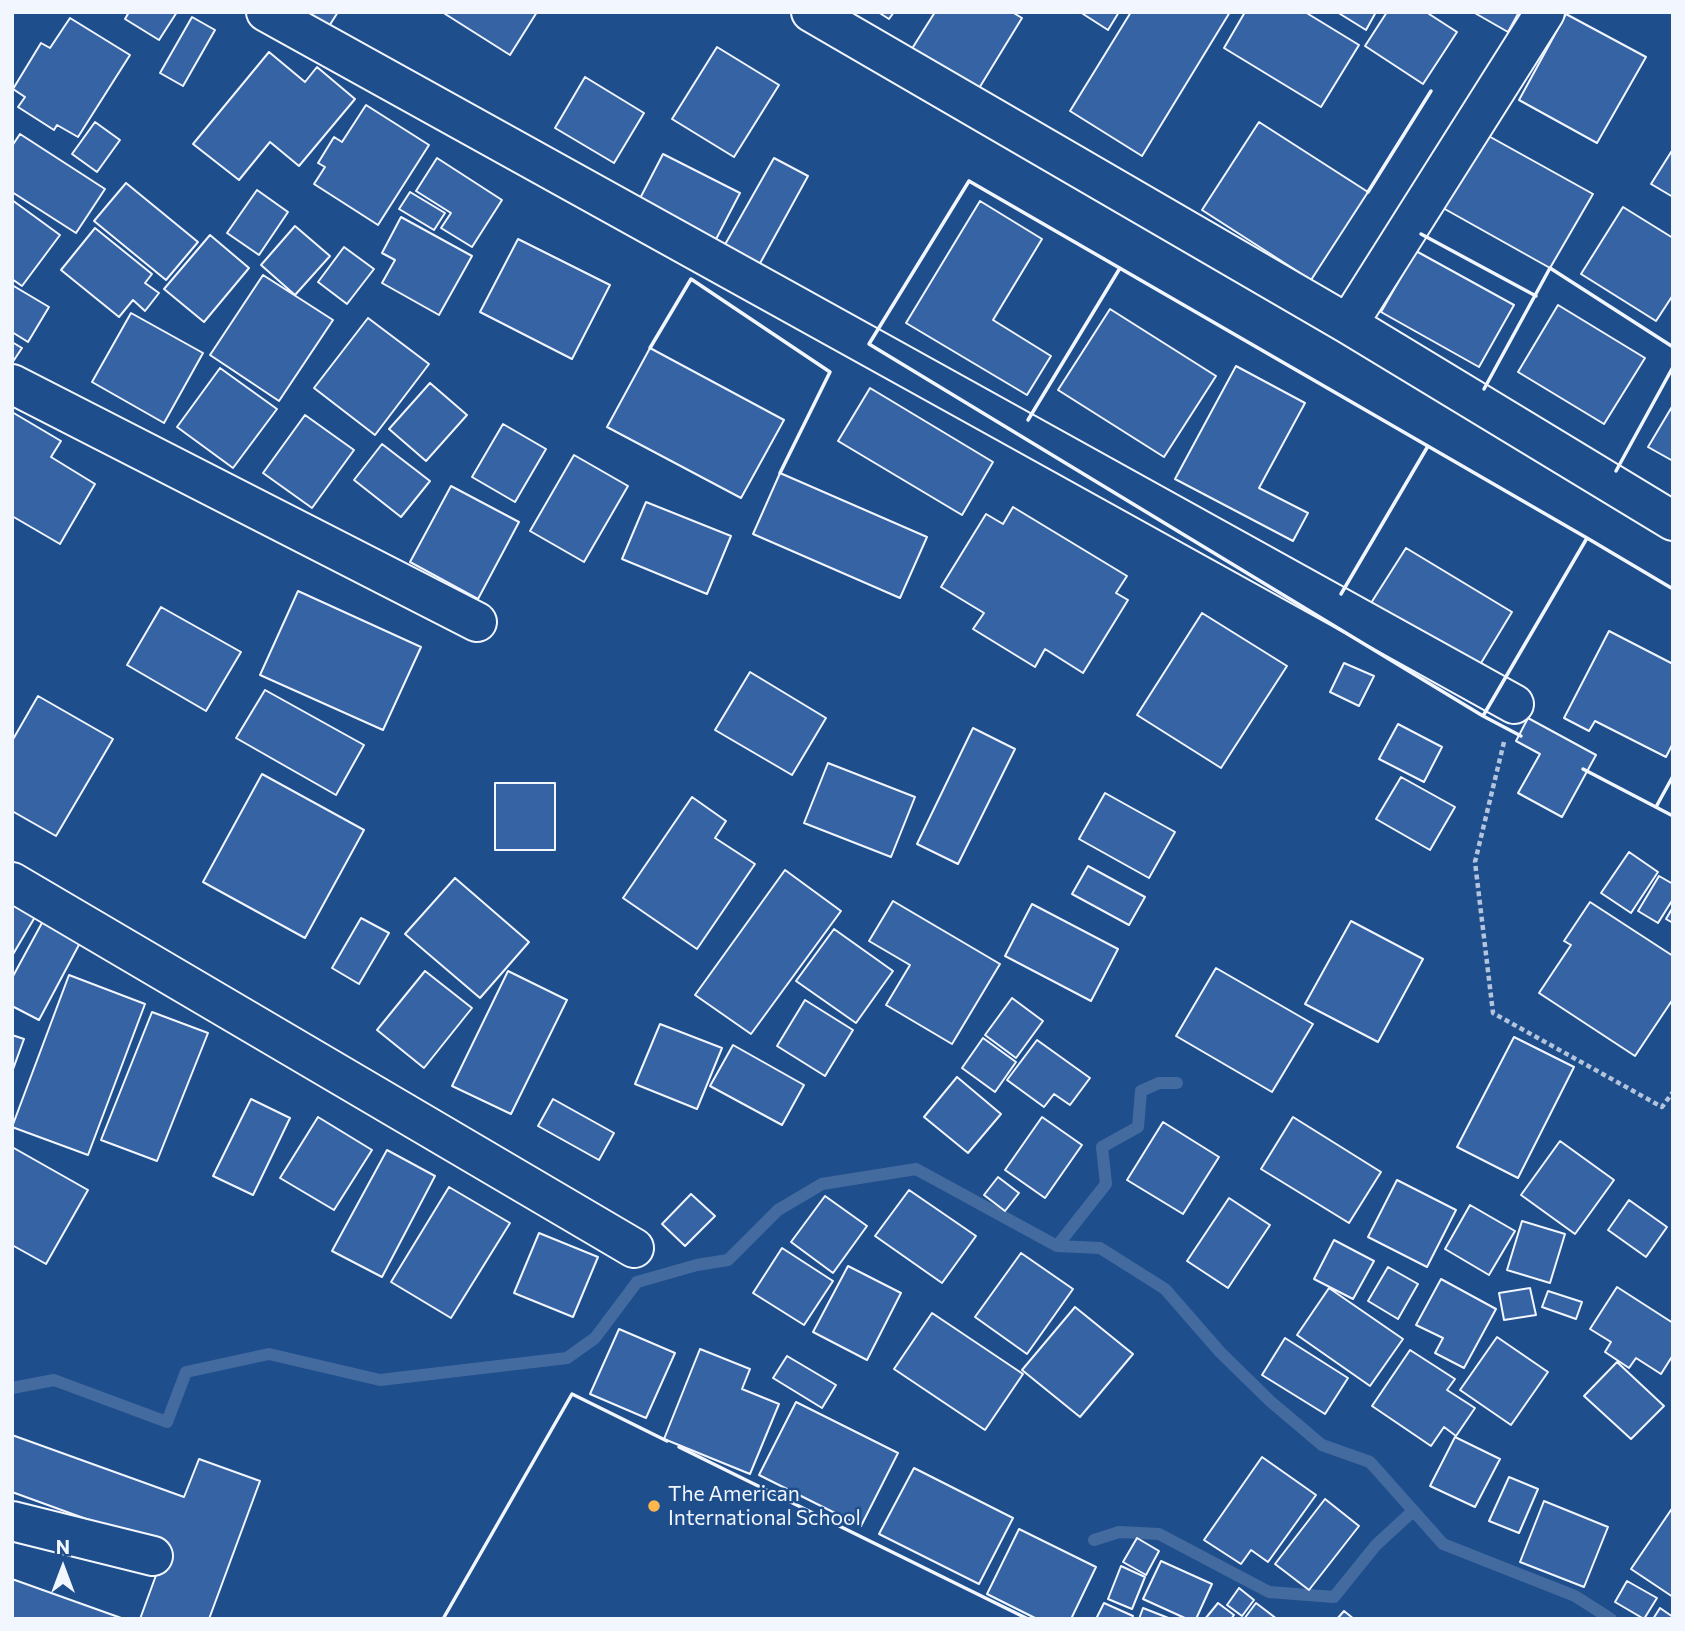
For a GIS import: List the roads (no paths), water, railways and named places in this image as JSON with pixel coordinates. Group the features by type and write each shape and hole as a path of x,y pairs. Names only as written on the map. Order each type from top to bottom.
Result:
{"street":[{"path":"265,12 1514,704"},
{"path":"811,12 1348,324 1673,521"},
{"path":"1348,324 1545,12"},
{"path":"12,384 477,622"},
{"path":"12,882 634,1248"},
{"path":"12,1521 153,1556"}],"waterway":[{"path":"1057,1246 1106,1184 1102,1147 1138,1127 1141,1091 1159,1083 1177,1083"},
{"path":"12,1388 54,1380 167,1422 186,1372 269,1354 380,1380 567,1358 595,1338 637,1282 697,1265 728,1260 778,1210 822,1184 916,1169 1057,1246 1100,1248 1165,1289 1220,1352 1270,1401 1322,1445 1370,1462 1443,1544 1575,1596 1611,1619"},
{"path":"1094,1540 1119,1532 1159,1534 1269,1592 1334,1597 1376,1545 1413,1511"}],"place":[{"name":"The American International School","path":"654,1506"}]}
